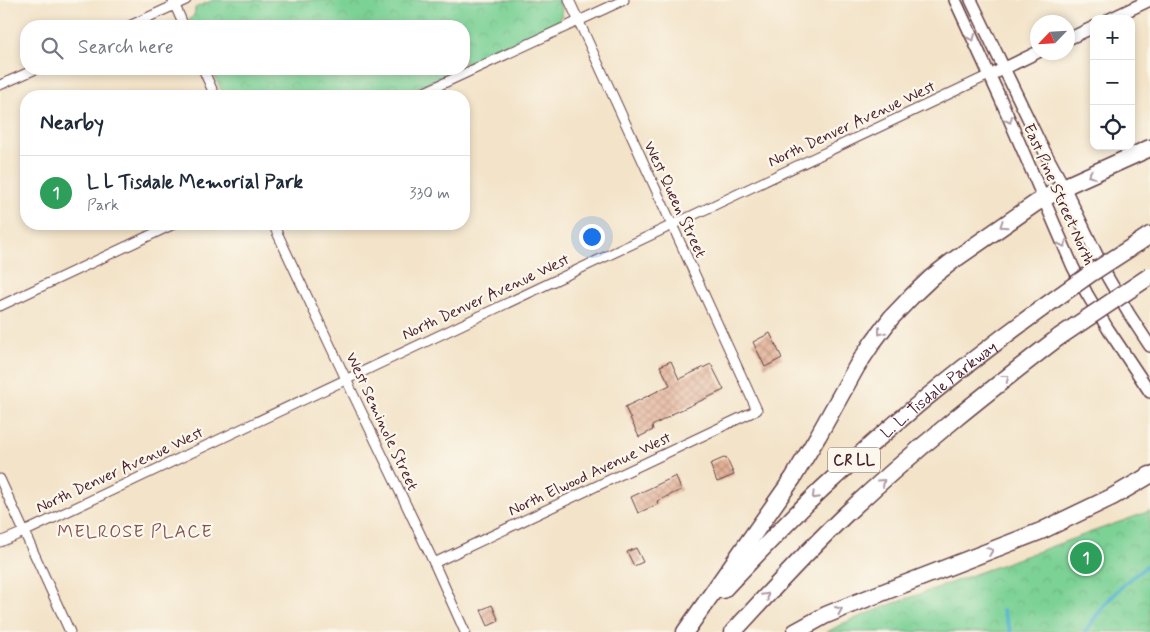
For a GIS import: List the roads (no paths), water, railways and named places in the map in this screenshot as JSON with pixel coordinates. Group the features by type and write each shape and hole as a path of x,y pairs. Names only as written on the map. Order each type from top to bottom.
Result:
{"highway":[{"path":"685,632 793,478 857,366 873,342 891,318 912,296 939,271 984,238 1044,199 1064,187 1150,148"},
{"name":"L. L. Tisdale Parkway","path":"685,632 763,548 858,456 947,380 1041,308 1144,239"},
{"name":"L. L. Tisdale Parkway","path":"733,632 846,514 922,446 1059,337 1150,276"},
{"path":"795,632 858,602 1041,531 1112,497 1150,475"},
{"path":"1112,497 1150,487"}],"street":[{"path":"140,20 173,3 186,0"},
{"name":"West Queen Street","path":"569,0 757,410"},
{"path":"470,71 624,0"},
{"name":"East Pine Street North","path":"955,0 1073,267 1087,294 1150,392"},
{"name":"East Pine Street North","path":"971,0 1003,69 1064,187 1108,278 1150,346"},
{"path":"1118,15 1150,0"},
{"path":"173,3 181,20"},
{"path":"1075,36 1090,28"},
{"name":"North Denver Avenue West","path":"0,542 1030,56"},
{"path":"0,85 22,75"},
{"path":"206,75 213,90"},
{"path":"429,90 462,75"},
{"path":"0,306 161,230"},
{"name":"West Seminole Street","path":"276,230 465,632"},
{"name":"North Elwood Avenue West","path":"434,563 757,410"},
{"path":"0,479 70,632"}],"waterway":[{"path":"1085,632 1104,605 1123,585 1150,563"},
{"path":"1003,610 1011,632"}],"place":[{"name":"L L Tisdale Memorial Park","path":"1086,558"}],"district":[{"name":"MELROSE PLACE","path":"135,531"}]}
